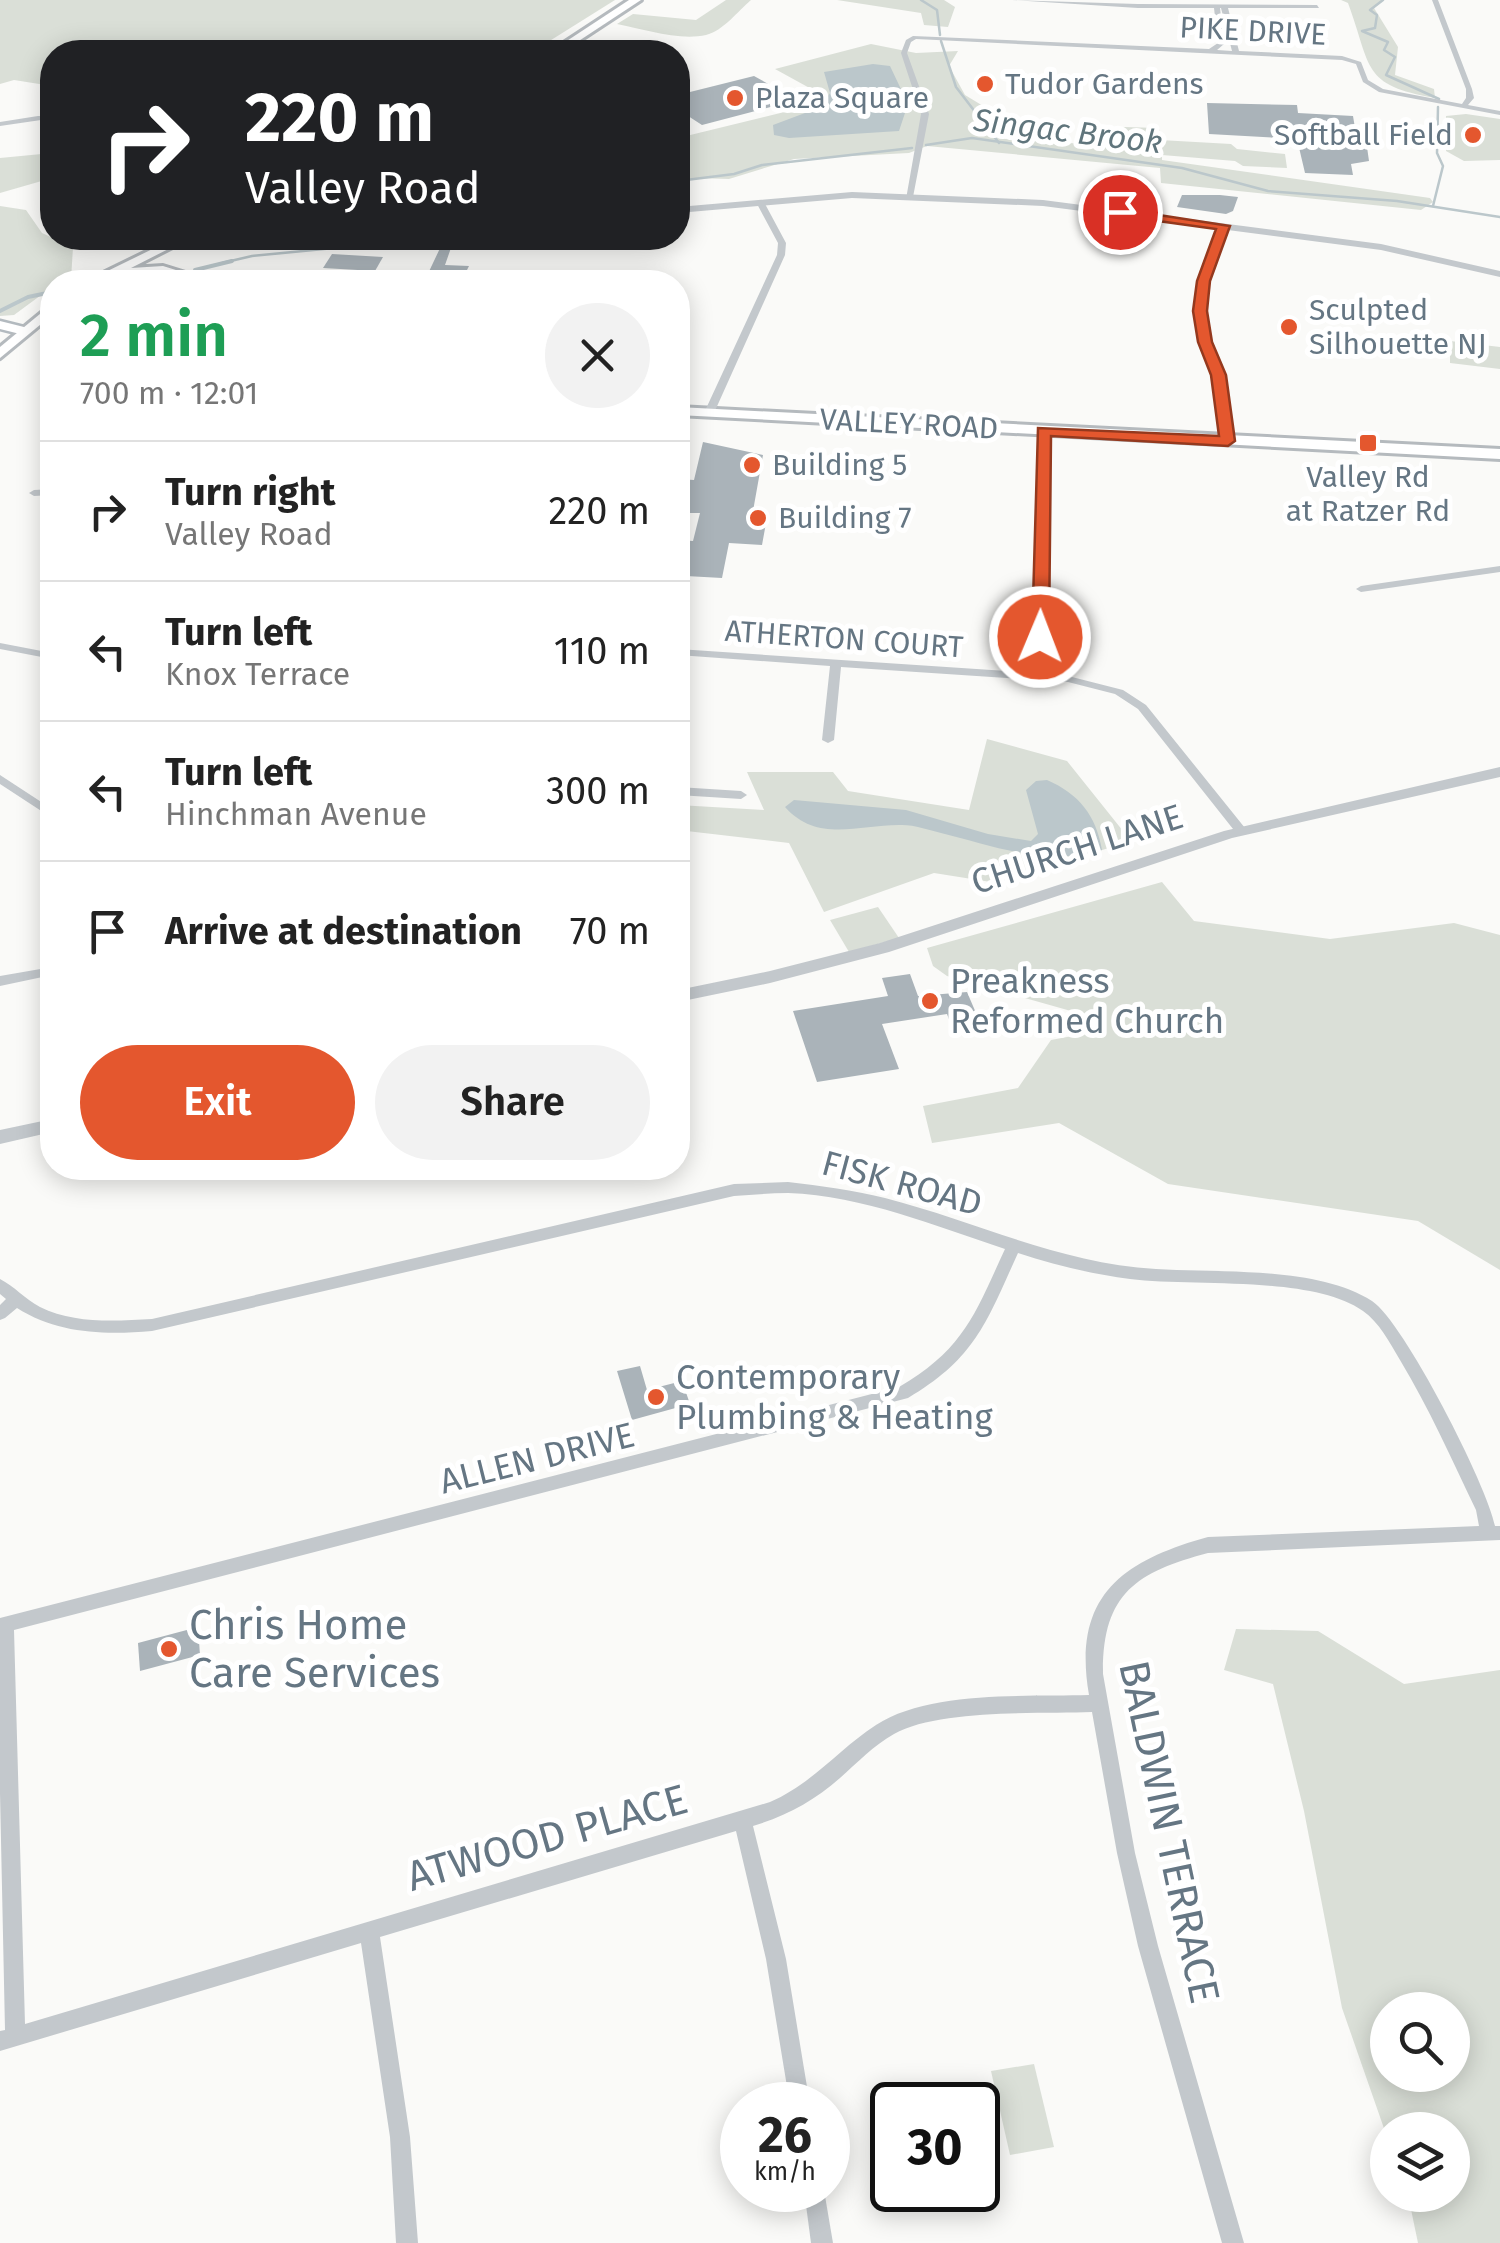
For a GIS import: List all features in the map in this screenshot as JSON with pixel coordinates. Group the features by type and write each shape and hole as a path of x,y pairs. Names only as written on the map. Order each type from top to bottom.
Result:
{"main road":[{"path":"574,40 636,0"},
{"path":"103,270 143,250"},
{"path":"118,270 159,250"},
{"path":"0,354 7,332 40,307"},
{"path":"7,332 40,314"},
{"path":"7,332 40,333"},
{"name":"VALLEY ROAD","path":"690,411 1500,454"}],"street":[{"path":"1015,0 1318,7"},
{"path":"1435,0 1469,89 1470,98 1462,107"},
{"path":"1211,51 1221,44 1220,6"},
{"path":"1220,6 1236,52"},
{"path":"1220,33 1232,33"},
{"name":"PIKE DRIVE","path":"909,197 926,114 904,54 910,38 1351,59 1359,63 1368,84 1381,91 1500,113"},
{"path":"0,124 38,118"},
{"path":"690,209 834,195 1060,205 1403,250 1500,274"},
{"path":"709,412 782,255 782,242 760,202"},
{"path":"1224,226 1204,281 1200,311 1205,342 1218,375 1228,441"},
{"path":"1040,677 1043,431"},
{"path":"34,492 40,492"},
{"path":"1361,589 1500,569"},
{"path":"0,646 40,654"},
{"name":"ATHERTON COURT","path":"690,653 1040,677 1104,686 1142,707 1241,832"},
{"path":"828,740 836,664"},
{"name":"CHURCH LANE","path":"690,994 770,978 883,948 1241,832 1500,772"},
{"path":"0,779 40,806"},
{"path":"690,792 741,795"},
{"path":"0,982 40,974"},
{"path":"0,1137 40,1129"},
{"name":"FISK ROAD","path":"0,1285 15,1300 40,1314 88,1327 152,1325 762,1186 848,1192 1100,1270 1310,1286 1368,1306 1392,1331 1494,1534"},
{"name":"ALLEN DRIVE","path":"3,1625 902,1393 927,1381 963,1349 1014,1246"},
{"path":"0,1314 15,1300"},
{"name":"BALDWIN TERRACE","path":"1234,2243 1148,1946 1126,1853 1092,1650 1101,1612 1131,1576 1154,1562 1208,1544 1494,1534"},
{"path":"3,1625 8,2038"},
{"name":"ATWOOD PLACE","path":"8,2038 798,1800 820,1787 885,1729 903,1719 930,1712 1100,1703"},
{"path":"742,1819 776,1959 796,2082"},
{"path":"369,1930 400,2137 407,2243"},
{"path":"817,2212 822,2243"}],"shaded area":[{"path":"0,0 615,0 551,40 40,40 40,84 14,80 0,84"},
{"path":"726,0 751,0 724,25 706,35 673,35 617,24 633,14 696,20"},
{"path":"837,0 944,0 955,7 948,27 924,25 921,13"},
{"path":"1341,0 1383,0 1374,8 1398,47 1395,75 1434,89 1435,98 1411,93 1381,79 1367,58 1348,3"},
{"path":"871,44 916,53 958,51 949,66 965,95 1003,118 1005,139 1085,144 1089,126 1159,128 1160,140 1231,144 1237,149 1285,154 1287,168 1162,155 1162,160 1430,198 1433,202 1421,210 1161,183 1160,168 927,146 909,153 794,159 729,179 690,179 690,135 809,106 815,91 775,69"},
{"path":"873,64 890,66 908,104 899,131 789,138 774,135 773,125 821,107 830,93 824,72"},
{"name":"Softball Field","path":"1466,114 1500,119 1500,160 1464,161 1446,151 1446,116"},
{"path":"40,154 40,181 0,193 0,158"},
{"path":"0,206 26,210 40,230 40,250 73,250 72,270 40,270 40,296 14,315 0,316"},
{"path":"1450,341 1500,347 1500,369 1450,363"},
{"path":"987,739 1067,761 1131,841 997,883 934,873 824,912 789,843 690,831 690,806 764,810 747,772 833,772 848,791 969,810"},
{"path":"1047,780 1084,807 1102,850 1040,856 912,826 825,829 798,818 785,807 794,800 906,810 988,834 1031,841 1038,834 1026,790 1036,781"},
{"path":"1162,882 1194,921 1330,939 1454,923 1500,935 1500,1270 1418,1221 1168,1184 1059,1123 932,1143 923,1106 1018,1088 1051,1040 1083,1034 1078,1013 947,976 933,966 927,948"},
{"path":"878,907 899,938 849,952 830,920"},
{"path":"1236,1629 1318,1631 1404,1684 1500,1670 1500,2243 1418,2243 1412,2212 1470,2212 1470,2112 1378,2112 1371,2092 1470,2092 1470,1992 1370,1992 1370,2088 1342,2008 1304,1811 1273,1684 1224,1670"},
{"path":"1034,2064 1054,2147 1010,2155 1000,2111 1000,2082 993,2082 991,2071"}],"building":[{"name":"Plaza Square","path":"754,76 797,100 702,125 690,117 690,92"},
{"path":"1207,103 1297,105 1298,113 1353,116 1357,140 1366,140 1369,161 1351,164 1353,175 1305,173 1297,139 1209,134"},
{"path":"1182,195 1238,197 1233,211 1226,214 1177,207"},
{"path":"439,250 450,250 445,265 469,266 467,270 430,270"},
{"path":"332,254 383,257 376,270 323,268"},
{"path":"703,442 763,455 753,511 768,512 762,545 729,543 722,578 690,576 690,541 700,513 690,513 690,480 694,480"},
{"path":"910,974 918,996 967,992 979,1020 951,1025 947,1014 882,1024 899,1069 817,1082 793,1011 888,996 882,978"},
{"name":"Contemporary Plumbing & Heating","path":"640,1366 647,1390 682,1381 690,1404 632,1420 617,1371"},
{"name":"Chris Home Care Services","path":"198,1627 200,1655 140,1671 138,1643"}],"waterway":[{"path":"921,0 937,10 940,35"},
{"path":"1383,0 1370,10 1377,15 1375,28 1362,31 1388,42 1384,50 1395,57 1386,75 1439,99"},
{"path":"941,41 956,87 998,142"},
{"path":"1433,206 1443,166 1437,153 1438,107"},
{"name":"Singac Brook","path":"926,145 972,138 998,142"},
{"name":"Singac Brook","path":"998,142 1182,168 1268,191 1397,201 1500,217"},
{"path":"690,180 734,174 762,165 912,148"},
{"path":"222,263 314,250"},
{"path":"195,270 232,261"},
{"path":"0,311 40,294"}],"place":[{"name":"Tudor Gardens","path":"985,84"},
{"name":"Plaza Square","path":"735,98"},
{"name":"Softball Field","path":"1473,135"},
{"name":"Sculpted Silhouette NJ","path":"1289,327"},
{"name":"Valley Rd at Ratzer Rd","path":"1368,443"},
{"name":"Building 5","path":"752,465"},
{"name":"Building 7","path":"758,518"},
{"name":"Preakness Reformed Church","path":"930,1001"},
{"name":"Contemporary Plumbing & Heating","path":"656,1397"},
{"name":"Chris Home Care Services","path":"169,1649"}],"route":[{"path":"1040,637 1043,431 1228,441 1218,375 1205,342 1200,311 1204,281 1224,226 1120,212"}]}
